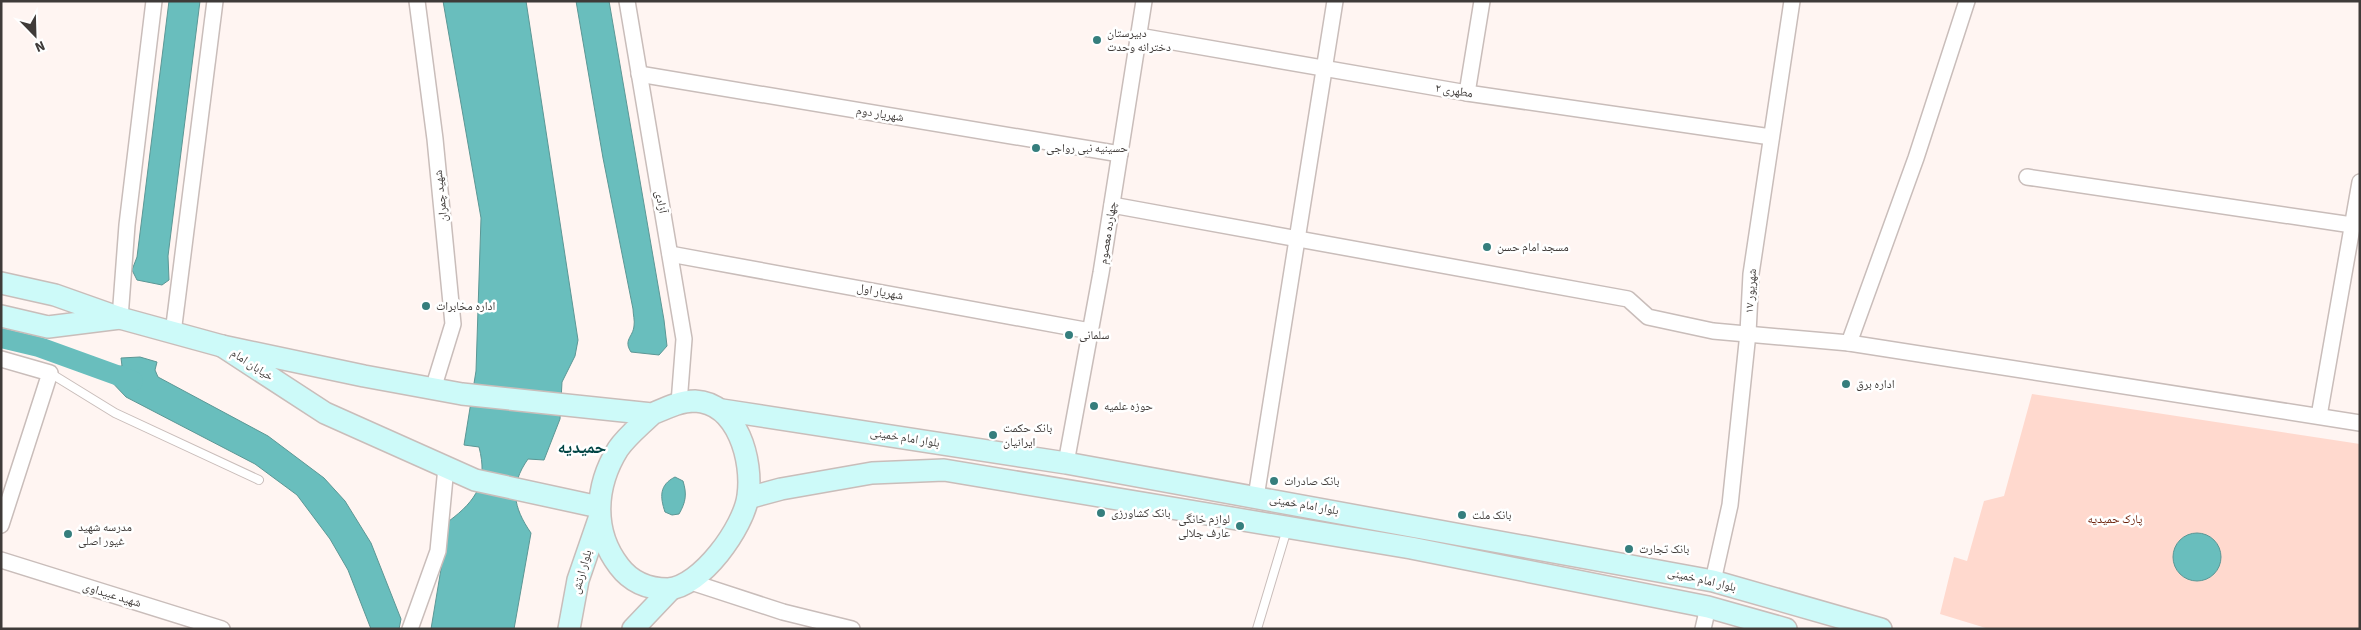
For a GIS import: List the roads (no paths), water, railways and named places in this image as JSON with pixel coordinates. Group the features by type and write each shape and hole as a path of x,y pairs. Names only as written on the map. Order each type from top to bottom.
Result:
{"main road":[{"path":"1,283 56,295 120,318 222,346"},
{"path":"1,316 48,327 120,318"},
{"name":"خیابان امام","path":"222,346 462,394 652,414"},
{"name":"خیابان امام","path":"222,346 326,413 475,480 519,488 599,512"},
{"path":"633,629 679,585 706,568 730,540 748,498 749,469 732,422 722,410 708,403 679,403 652,414 619,448 603,484 599,512 602,536 609,554 621,568 643,586 679,585"},
{"name":"بلوار امام خمینی","path":"722,410 1066,463 1713,581 1881,629"},
{"name":"بلوار امام خمینی","path":"748,498 781,489 872,473 944,470 1411,548 1708,607 1786,629"},
{"name":"بلوار ارتش","path":"569,629 578,580 599,512"}],"street":[{"path":"120,318 127,225 154,1"},
{"path":"174,333 215,1"},
{"name":"شهید چمران","path":"418,1 435,139 453,324 433,389"},
{"name":"آزادی","path":"627,1 684,339 679,403"},
{"name":"چهارده معصوم","path":"1066,463 1112,205 1144,1"},
{"path":"1256,497 1335,1"},
{"path":"1467,93 1482,1"},
{"name":"۱۷ شهریور","path":"1713,581 1730,505 1748,333 1751,274 1792,1"},
{"path":"1849,343 1916,158 1967,1"},
{"name":"مطهری ۲","path":"1139,36 1467,93 1771,137"},
{"name":"شهریار دوم","path":"640,74 1120,154"},
{"path":"2026,177 2352,225"},
{"path":"2319,416 2360,182"},
{"path":"1112,205 1628,299 1648,317 1713,331 1849,343 2360,423"},
{"name":"شهریار اول","path":"670,254 1090,330"},
{"path":"1,359 50,373 1,525"},
{"path":"410,629 438,551 446,467"},
{"name":"شهید عبیداوی","path":"1,560 222,629"},
{"path":"679,585 852,629"},
{"path":"1703,629 1708,607"}],"lane":[{"path":"50,373 116,413 259,480"},
{"path":"1257,629 1288,528"}],"water":[{"path":"169,1 200,1 168,256 169,280 162,285 137,280 132,270 137,257"},
{"path":"443,1 526,1 578,340 575,356 562,382 560,419 544,460 528,459 518,478 516,487 517,505 531,533 514,629 431,629 449,521 467,506 473,498 481,480 482,470 479,447 464,445 476,371 481,218"},
{"path":"576,1 609,1 664,320 667,346 659,355 631,352 628,344 634,326 633,309 603,158"},
{"path":"140,357 157,362 155,370 158,377 268,436 324,478 345,501 371,543 401,619 399,629 371,629 348,570 330,539 297,495 255,464 126,397 107,377 110,367 122,366 121,358"},
{"path":"675,477 683,481 685,498 679,514 672,515 665,512 662,492 666,484"},
{"path":"2197,533 2206,535 2214,540 2219,548 2221,557 2219,566 2214,574 2206,579 2197,581 2188,579 2180,574 2175,566 2173,557 2175,548 2180,540 2188,535"}],"waterway":[{"path":"1,338 39,347 133,381"}],"place":[{"name":"دبیرستان دخترانه وحدت","path":"1097,40"},
{"name":"حسینیه نبی رواجی","path":"1036,148"},
{"name":"مسجد امام حسن","path":"1487,247"},
{"name":"اداره مخابرات","path":"426,306"},
{"name":"سلمانی","path":"1069,335"},
{"name":"اداره برق","path":"1846,384"},
{"name":"حوزه علمیه","path":"1094,406"},
{"name":"بانک حکمت ایرانیان","path":"993,435"},
{"name":"بانک صادرات","path":"1274,481"},
{"name":"بانک کشاورزی","path":"1101,513"},
{"name":"بانک ملت","path":"1462,515"},
{"name":"لوازم خانگی عارف جلالی","path":"1240,526"},
{"name":"مدرسه شهید غیور اصلی","path":"68,534"},
{"name":"بانک تجارت","path":"1629,549"}],"district":[{"name":"حمیدیه","path":"582,447"}],"park label":[{"name":"پارک حمیدیه","path":"2115,519"}]}
